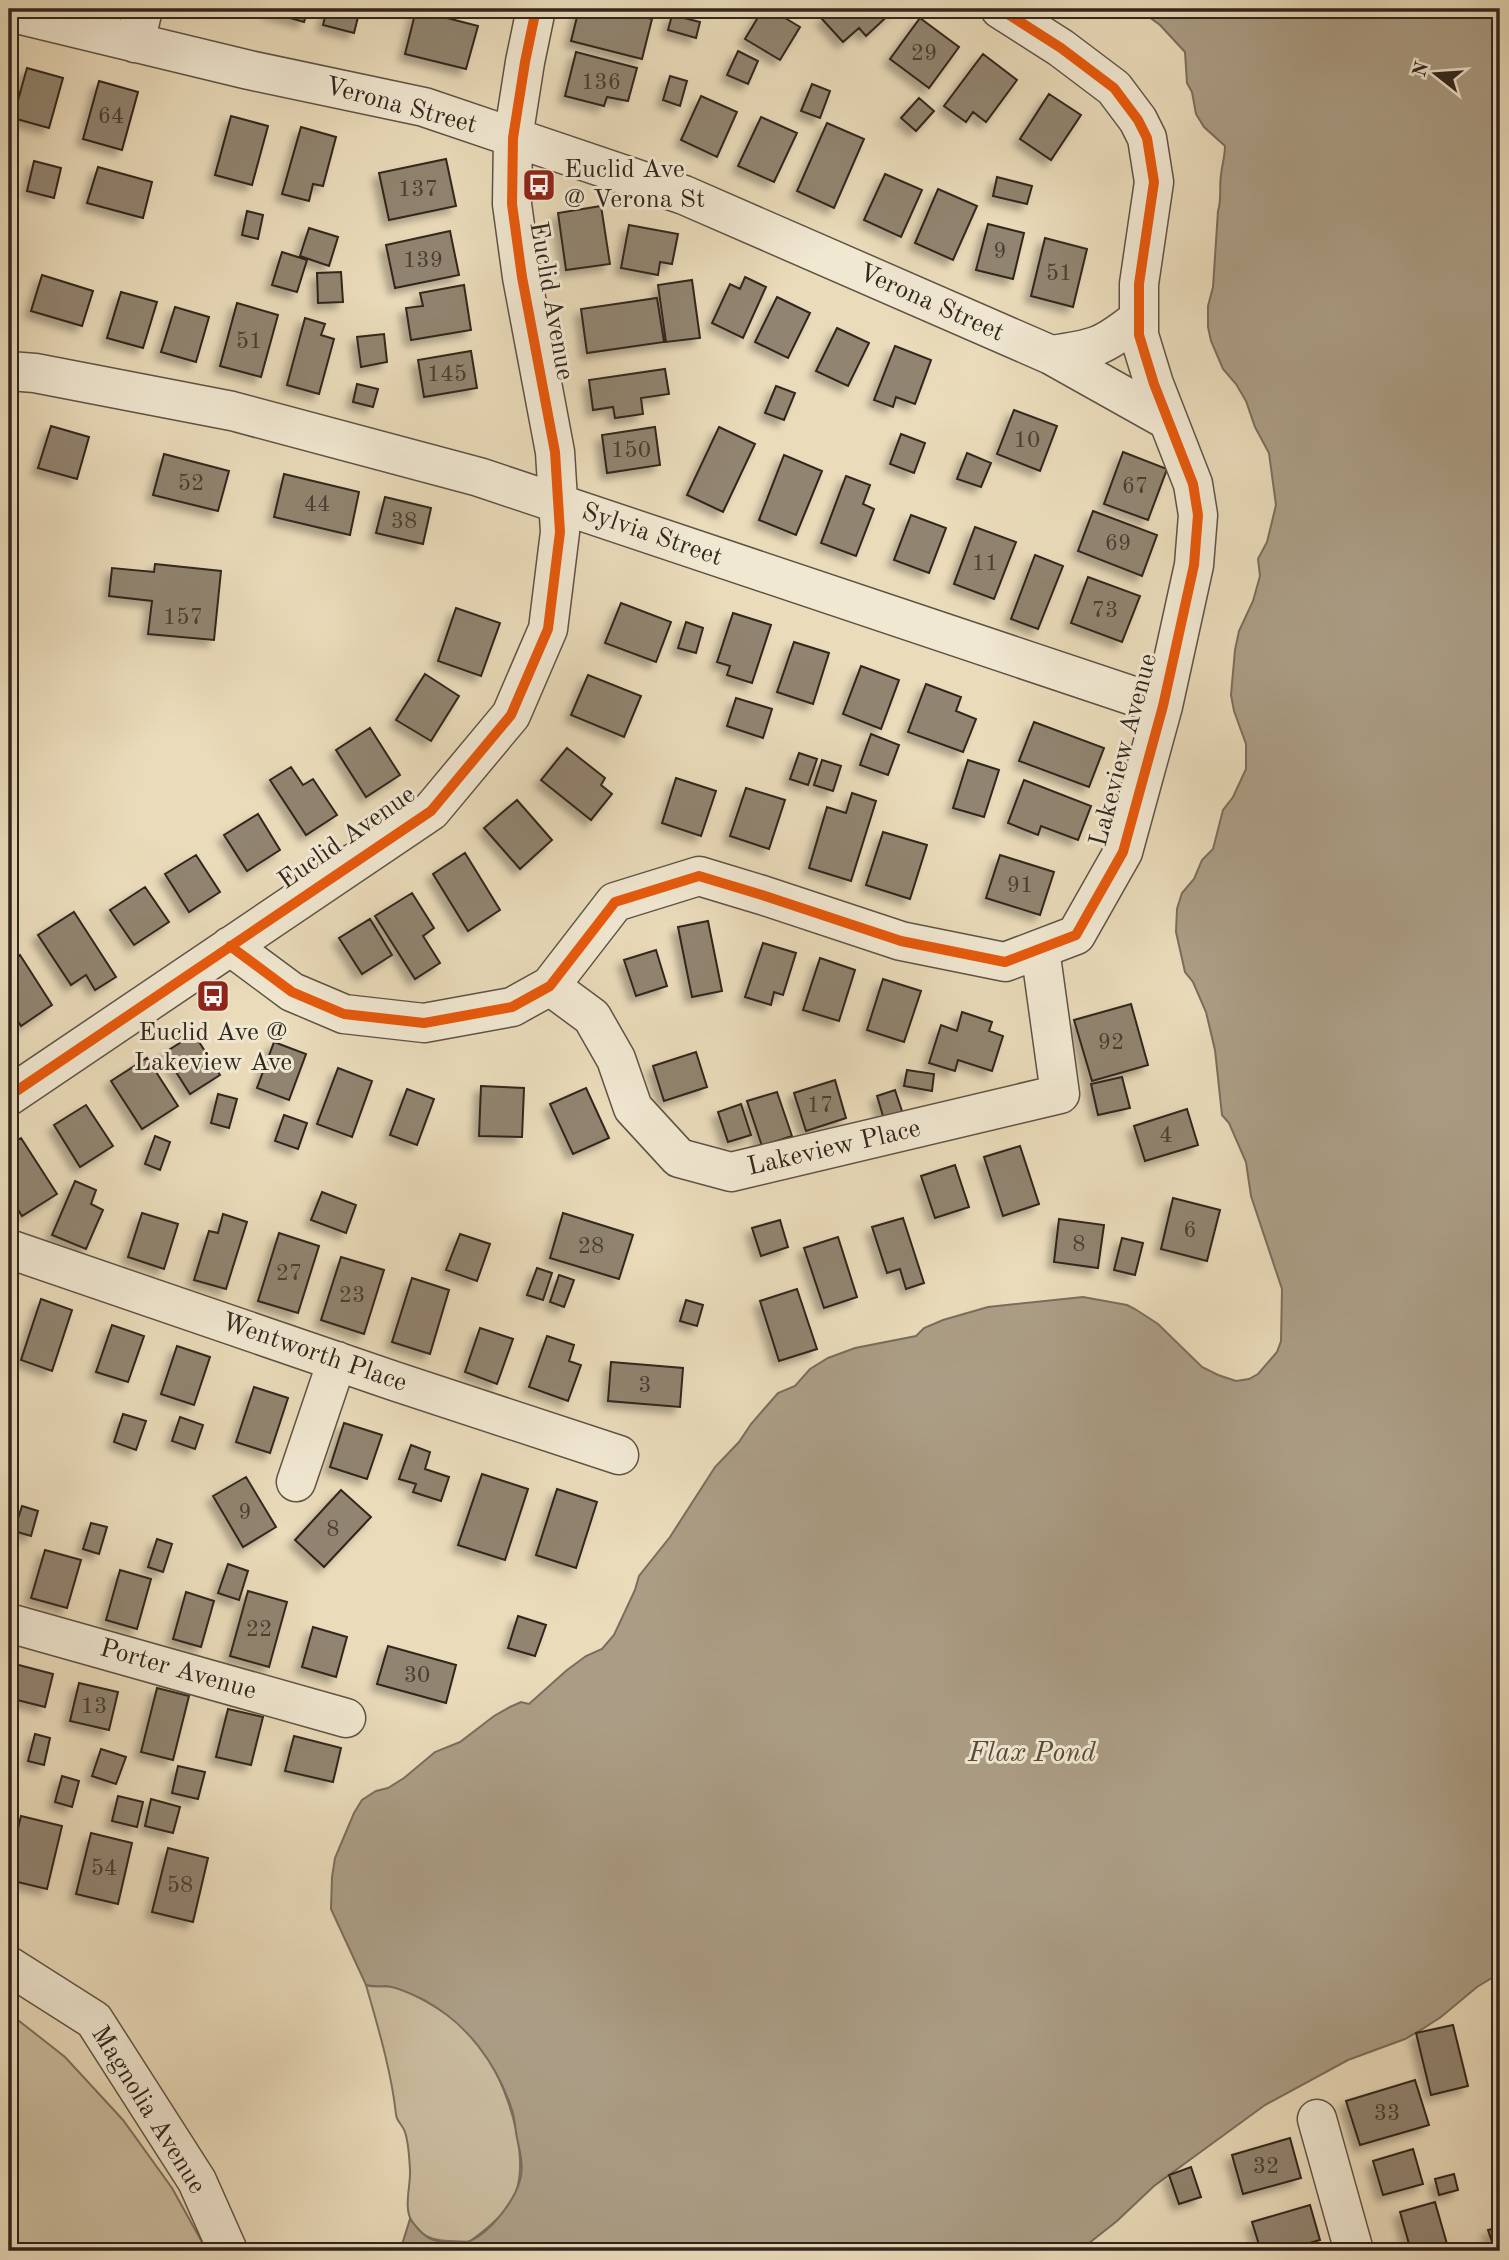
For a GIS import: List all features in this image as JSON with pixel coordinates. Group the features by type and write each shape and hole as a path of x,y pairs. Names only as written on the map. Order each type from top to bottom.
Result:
{"street":[{"name":"Euclid Avenue","path":"9,1096 431,811 511,715 548,629 560,532 555,452 512,204 513,138 536,9"},
{"name":"Lakeview Avenue","path":"230,946 292,992 344,1014 424,1023 512,1007 550,986 615,902 699,876 762,894 901,941 1004,962 1076,935 1123,852 1163,706 1194,565 1198,515 1190,475 1145,357 1138,319 1142,259 1154,181 1147,138 1127,103 1108,83 1061,48 1000,9"},
{"name":"Verona Street","path":"9,12 139,26 249,70 424,107 684,195 1051,355 1167,420"},
{"path":"1051,355 1094,349 1115,338 1138,319"},
{"name":"Sylvia Street","path":"9,371 35,373 232,411 479,477 1163,706"},
{"name":"Lakeview Place","path":"550,986 592,1017 617,1059 633,1108 679,1158 731,1172 1060,1094 1040,948"},
{"name":"Wentworth Place","path":"9,1249 619,1455"},
{"path":"296,1482 337,1361"},
{"name":"Porter Avenue","path":"9,1623 346,1718"},
{"name":"Magnolia Avenue","path":"9,1966 94,2020 197,2181 228,2251"},
{"path":"1317,2119 1354,2251"}],"shaded area":[{"path":"366,1985 387,1986 405,1991 446,2014 475,2040 499,2079 515,2127 520,2173 516,2192 508,2207 469,2242 445,2241 424,2235 409,2216 410,2169 407,2141 396,2116 387,2065"},
{"path":"9,2013 65,2057 123,2120 172,2188 207,2251 9,2251"}],"water":[{"name":"Flax Pond","path":"1138,9 1500,9 1500,1973 1477,1987 1441,2017 1405,2039 1348,2060 1265,2105 1154,2186 1117,2221 1079,2251 400,2251 410,2219 432,2240 462,2242 478,2237 501,2215 513,2197 520,2180 522,2165 511,2107 497,2075 478,2046 454,2021 426,2001 396,1988 366,1985 331,1909 335,1858 362,1800 404,1778 435,1752 460,1742 494,1716 521,1702 529,1704 567,1670 586,1656 602,1649 614,1635 639,1576 670,1537 715,1467 778,1393 795,1386 810,1369 828,1358 855,1348 916,1336 924,1328 943,1320 988,1307 1083,1297 1135,1309 1158,1324 1202,1367 1236,1381 1258,1374 1277,1352 1281,1341 1282,1289 1251,1196 1246,1162 1229,1123 1222,1115 1215,1050 1206,1012 1193,982 1185,972 1176,932 1177,909 1182,893 1194,879 1202,860 1213,849 1223,810 1233,797 1246,769 1246,744 1231,695 1235,650 1239,631 1253,601 1260,576 1258,559 1267,542 1276,505 1269,453 1255,427 1246,401 1223,369 1208,327 1225,146 1204,127 1196,114 1192,92 1187,83 1185,52 1160,25"}],"building":[{"path":"270,9 308,9 304,22 269,12"},
{"path":"327,9 360,9 354,33 323,25"},
{"path":"579,9 613,9 652,19 642,59 571,41"},
{"path":"763,9 770,9 800,27 780,60 745,39"},
{"path":"833,9 895,9 866,36 859,28 843,42 822,19"},
{"path":"416,10 478,26 466,69 405,54"},
{"path":"672,15 700,22 696,38 668,30"},
{"path":"920,18 959,47 929,88 890,59"},
{"path":"738,51 758,61 748,84 727,75"},
{"path":"576,52 637,68 628,101 607,97 604,106 565,96"},
{"path":"983,54 1017,80 986,122 973,112 966,122 944,106"},
{"path":"27,68 63,78 49,128 13,118"},
{"path":"670,76 687,81 680,106 663,100"},
{"path":"99,81 138,92 122,150 83,139"},
{"path":"812,84 830,91 820,118 801,111"},
{"path":"1049,94 1081,115 1051,160 1020,139"},
{"path":"701,96 737,112 717,157 681,140"},
{"path":"919,98 934,111 916,131 901,118"},
{"path":"231,116 268,126 252,185 215,175"},
{"path":"761,117 797,133 774,182 738,166"},
{"path":"827,123 864,139 834,208 797,191"},
{"path":"301,127 336,137 323,186 313,184 309,201 282,194"},
{"path":"446,159 456,206 389,220 379,173"},
{"path":"34,161 61,168 54,198 27,191"},
{"path":"98,167 152,182 143,218 87,203"},
{"path":"885,174 922,190 901,237 864,220"},
{"path":"997,177 1032,186 1027,204 993,196"},
{"path":"938,189 977,206 953,260 915,243"},
{"path":"601,206 610,264 566,270 558,213"},
{"path":"247,211 263,215 258,239 242,235"},
{"path":"988,224 1024,233 1013,279 976,270"},
{"path":"629,225 678,234 672,264 660,262 658,275 621,268"},
{"path":"309,228 338,237 329,266 300,256"},
{"path":"450,231 459,275 395,288 386,245"},
{"path":"1045,238 1087,249 1073,307 1031,296"},
{"path":"282,252 307,260 297,292 272,285"},
{"path":"341,272 343,302 318,303 317,273"},
{"path":"42,275 93,291 82,326 31,311"},
{"path":"745,277 766,287 743,338 712,323 730,284 740,289"},
{"path":"692,280 700,338 666,342 658,285"},
{"path":"464,285 471,330 411,340 406,308 423,306 420,293"},
{"path":"121,292 157,302 143,348 107,338"},
{"path":"777,297 810,313 788,358 755,342"},
{"path":"657,298 664,342 587,353 581,309"},
{"path":"237,303 278,315 261,377 220,366"},
{"path":"175,307 209,317 196,362 161,352"},
{"path":"305,318 325,324 321,335 334,339 319,394 287,385"},
{"path":"837,328 869,343 848,386 816,371"},
{"path":"384,334 387,362 361,367 357,337"},
{"path":"895,346 931,360 915,404 896,397 893,407 874,400"},
{"path":"471,351 477,388 424,397 418,360"},
{"path":"665,369 669,394 641,398 643,414 615,418 613,407 593,410 589,380"},
{"path":"357,384 378,389 373,407 353,402"},
{"path":"776,386 795,393 784,420 765,413"},
{"path":"1014,410 1057,426 1040,471 997,454"},
{"path":"51,426 89,437 77,479 38,468"},
{"path":"655,427 660,465 607,473 602,435"},
{"path":"719,427 755,444 723,512 687,495"},
{"path":"901,434 925,443 914,473 890,464"},
{"path":"1123,452 1167,469 1148,520 1104,504"},
{"path":"967,453 991,463 981,487 957,479"},
{"path":"164,454 229,471 218,511 153,495"},
{"path":"784,455 822,471 796,535 759,520"},
{"path":"284,474 359,492 350,535 274,517"},
{"path":"846,476 870,485 863,504 874,509 856,556 821,543"},
{"path":"385,497 431,508 423,544 376,533"},
{"path":"1093,511 1157,535 1142,576 1078,551"},
{"path":"911,515 946,528 929,573 894,560"},
{"path":"975,527 1016,542 994,599 954,584"},
{"path":"1035,555 1063,566 1038,629 1011,619"},
{"path":"155,564 221,571 214,640 148,634 152,601 109,596 112,568 154,572"},
{"path":"1088,577 1140,596 1122,642 1071,623"},
{"path":"621,603 671,622 656,662 605,643"},
{"path":"456,608 500,623 481,676 438,661"},
{"path":"733,613 771,625 752,683 727,675 730,666 717,662"},
{"path":"686,622 703,628 696,653 678,648"},
{"path":"794,642 829,653 813,704 777,692"},
{"path":"861,666 899,680 881,729 843,714"},
{"path":"425,674 459,696 431,741 396,720"},
{"path":"588,675 641,696 624,737 571,715"},
{"path":"926,684 961,697 956,711 976,719 963,752 908,732"},
{"path":"736,698 772,709 763,738 727,726"},
{"path":"1034,722 1104,748 1089,787 1019,761"},
{"path":"370,728 400,775 366,797 336,750"},
{"path":"871,734 899,745 888,775 860,765"},
{"path":"567,748 605,778 601,785 612,794 591,820 541,780"},
{"path":"799,753 817,759 808,785 790,779"},
{"path":"822,760 841,766 833,791 814,785"},
{"path":"968,760 999,770 984,817 953,808"},
{"path":"291,767 303,785 313,779 337,815 306,835 270,780"},
{"path":"676,778 716,791 701,836 662,823"},
{"path":"1024,780 1091,806 1078,840 1041,826 1038,835 1008,823"},
{"path":"746,788 785,800 769,849 730,836"},
{"path":"852,793 876,801 851,881 809,868 827,807 846,813"},
{"path":"517,800 552,840 520,869 484,828"},
{"path":"258,814 280,850 247,871 224,835"},
{"path":"883,832 927,845 910,899 866,885"},
{"path":"465,853 500,910 468,931 433,874"},
{"path":"196,855 220,892 189,912 165,874"},
{"path":"1000,855 1054,872 1040,915 986,898"},
{"path":"145,887 169,922 134,945 110,910"},
{"path":"412,893 434,928 423,936 440,963 415,979 375,916"},
{"path":"74,912 116,977 95,990 86,975 71,985 38,935"},
{"path":"370,919 392,955 362,974 339,938"},
{"path":"708,921 722,991 692,997 678,927"},
{"path":"763,943 796,953 783,995 774,992 771,1005 745,997"},
{"path":"656,950 667,986 636,996 624,960"},
{"path":"20,955 52,1005 21,1026 9,1007 9,962"},
{"path":"820,958 855,970 839,1021 803,1010"},
{"path":"883,979 921,991 904,1042 867,1030"},
{"path":"1131,1004 1148,1065 1092,1081 1074,1020"},
{"path":"962,1012 992,1022 989,1031 1003,1036 992,1071 958,1060 955,1071 929,1063 941,1025 957,1031"},
{"path":"194,1034 220,1075 190,1094 164,1053"},
{"path":"274,1042 306,1054 289,1100 257,1088"},
{"path":"696,1052 707,1087 664,1101 653,1066"},
{"path":"147,1058 178,1106 142,1129 111,1081"},
{"path":"338,1068 372,1081 352,1137 317,1124"},
{"path":"907,1070 934,1074 932,1091 904,1086"},
{"path":"1122,1077 1130,1108 1098,1115 1091,1084"},
{"path":"835,1080 846,1118 806,1131 794,1093"},
{"path":"481,1086 524,1088 522,1137 479,1136"},
{"path":"586,1088 609,1138 573,1154 550,1104"},
{"path":"407,1089 434,1099 417,1145 390,1135"},
{"path":"895,1090 905,1120 886,1126 877,1096"},
{"path":"777,1092 792,1136 762,1146 747,1101"},
{"path":"218,1094 237,1099 229,1128 211,1123"},
{"path":"741,1104 751,1135 728,1142 718,1112"},
{"path":"86,1105 113,1146 80,1167 54,1125"},
{"path":"1187,1109 1198,1145 1145,1161 1134,1126"},
{"path":"284,1115 307,1123 298,1149 275,1141"},
{"path":"155,1136 170,1142 160,1170 145,1164"},
{"path":"21,1138 57,1194 22,1216 9,1195 9,1145"},
{"path":"1020,1146 1039,1204 1003,1216 984,1157"},
{"path":"955,1165 969,1207 935,1218 921,1176"},
{"path":"75,1181 96,1190 91,1204 103,1210 86,1249 52,1235"},
{"path":"322,1192 356,1205 346,1233 311,1220"},
{"path":"1173,1198 1220,1210 1207,1261 1161,1249"},
{"path":"142,1213 178,1224 164,1269 128,1257"},
{"path":"563,1213 633,1235 619,1279 550,1258"},
{"path":"223,1214 247,1222 226,1289 194,1280 209,1231 218,1233"},
{"path":"903,1218 924,1283 906,1289 900,1269 887,1273 872,1227"},
{"path":"1059,1219 1104,1225 1098,1268 1054,1262"},
{"path":"780,1220 788,1247 761,1256 752,1228"},
{"path":"279,1233 319,1246 298,1313 258,1301"},
{"path":"460,1234 490,1244 477,1281 446,1270"},
{"path":"838,1237 857,1297 824,1308 804,1248"},
{"path":"1122,1238 1143,1243 1135,1275 1114,1270"},
{"path":"341,1257 384,1270 364,1334 321,1320"},
{"path":"537,1268 552,1273 543,1300 527,1295"},
{"path":"559,1275 574,1280 564,1307 550,1302"},
{"path":"412,1278 449,1290 430,1354 392,1342"},
{"path":"797,1289 817,1349 779,1361 760,1301"},
{"path":"41,1299 72,1310 52,1371 21,1360"},
{"path":"686,1300 703,1305 697,1326 680,1321"},
{"path":"112,1325 144,1336 128,1382 96,1372"},
{"path":"480,1328 513,1339 497,1384 465,1372"},
{"path":"547,1336 574,1345 569,1361 581,1365 568,1401 529,1387"},
{"path":"177,1346 210,1357 194,1405 161,1394"},
{"path":"611,1362 683,1368 680,1407 608,1401"},
{"path":"254,1387 288,1398 270,1453 236,1442"},
{"path":"123,1414 146,1421 136,1450 114,1442"},
{"path":"180,1417 203,1425 195,1449 172,1441"},
{"path":"344,1423 382,1435 367,1479 330,1467"},
{"path":"411,1445 430,1452 425,1469 449,1477 441,1501 413,1492 416,1484 399,1479"},
{"path":"482,1474 528,1489 505,1560 458,1545"},
{"path":"246,1477 276,1527 243,1547 213,1496"},
{"path":"557,1489 597,1502 576,1568 536,1555"},
{"path":"341,1490 371,1517 324,1567 295,1540"},
{"path":"22,1506 38,1511 31,1536 14,1531"},
{"path":"91,1523 107,1527 99,1554 83,1549"},
{"path":"157,1539 172,1544 163,1572 148,1567"},
{"path":"45,1550 81,1560 67,1608 31,1598"},
{"path":"228,1564 248,1571 239,1600 218,1593"},
{"path":"120,1570 151,1579 137,1629 106,1620"},
{"path":"248,1591 287,1602 269,1667 230,1656"},
{"path":"186,1592 214,1601 201,1647 173,1639"},
{"path":"518,1616 546,1625 535,1656 508,1648"},
{"path":"313,1627 347,1637 336,1677 302,1667"},
{"path":"388,1646 456,1665 446,1703 377,1684"},
{"path":"15,1664 53,1674 45,1707 9,1698"},
{"path":"79,1683 118,1692 109,1730 70,1721"},
{"path":"157,1688 189,1696 173,1760 141,1752"},
{"path":"228,1709 263,1717 251,1765 216,1757"},
{"path":"35,1734 50,1738 44,1765 28,1761"},
{"path":"294,1736 341,1748 333,1782 285,1771"},
{"path":"101,1749 126,1757 116,1784 92,1776"},
{"path":"9,1757 18,1760 10,1792 9,1791"},
{"path":"178,1766 205,1772 198,1799 172,1793"},
{"path":"62,1776 79,1781 72,1807 55,1802"},
{"path":"118,1796 143,1802 137,1827 112,1821"},
{"path":"151,1799 180,1807 173,1833 145,1826"},
{"path":"21,1816 62,1826 47,1889 9,1880 9,1865"},
{"path":"91,1833 132,1843 118,1904 76,1894"},
{"path":"168,1848 208,1858 193,1922 152,1912"},
{"path":"1453,2025 1468,2086 1431,2095 1416,2033"},
{"path":"1415,2080 1429,2125 1360,2145 1346,2101"},
{"path":"1290,2138 1301,2178 1243,2194 1232,2155"},
{"path":"1413,2149 1423,2184 1383,2195 1373,2161"},
{"path":"1191,2167 1201,2197 1179,2204 1169,2175"},
{"path":"1454,2174 1458,2190 1439,2195 1435,2179"},
{"path":"1435,2202 1449,2251 1411,2251 1400,2212"},
{"path":"1310,2205 1320,2240 1281,2251 1261,2251 1252,2222"},
{"path":"1500,2227 1500,2251 1495,2251 1488,2230"}],"cycle path":[{"path":"9,1096 431,811 511,715 548,629 560,532 555,452 522,277 512,204 513,138 536,9"},
{"path":"230,946 292,992 344,1014 424,1023 512,1007 550,986 615,902 699,876 901,941 1005,962 1076,935 1123,852 1163,706 1194,565 1198,515 1193,484 1154,384 1139,335 1139,284 1154,182 1147,138 1138,120 1114,88 1061,48 1000,9"}],"place":[{"name":"Euclid Ave @ Verona St","path":"539,185"},
{"name":"Euclid Ave @ Lakeview Ave","path":"213,996"}]}
